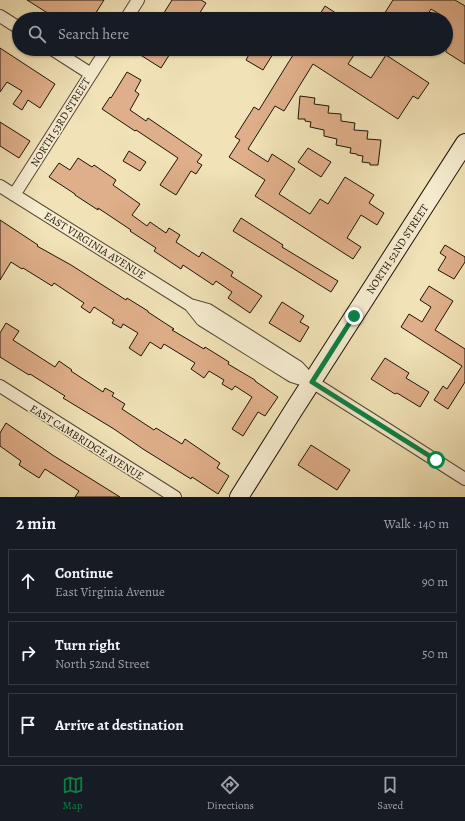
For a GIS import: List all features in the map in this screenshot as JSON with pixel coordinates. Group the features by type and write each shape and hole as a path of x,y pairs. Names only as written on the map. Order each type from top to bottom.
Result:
{"main road":[{"name":"NORTH 52ND STREET","path":"239,497 465,143"}],"street":[{"path":"130,12 138,0"},
{"path":"0,16 12,24"},
{"path":"63,56 91,74"},
{"name":"NORTH 53RD STREET","path":"14,194 103,56"},
{"name":"EAST VIRGINIA AVENUE","path":"0,186 190,305 202,320 292,376 312,382 465,479"},
{"name":"EAST CAMBRIDGE AVENUE","path":"0,386 175,497"}],"building":[{"path":"27,0 104,0 96,12 46,12"},
{"path":"172,0 201,0 206,3 200,12 164,12"},
{"path":"393,0 455,0 465,6 465,64 452,56 453,12 436,12 431,9 429,12 385,12"},
{"path":"325,6 334,12 321,12"},
{"path":"0,48 55,84 40,108 28,100 22,110 13,104 22,91 7,82 0,92"},
{"path":"142,56 169,56 161,68"},
{"path":"248,56 272,56 263,70 246,60"},
{"path":"293,56 353,56 348,64 371,78 385,56 388,56 429,83 418,99 413,96 398,119 313,64 284,111 275,106 248,149 268,162 272,154 295,169 279,194 310,214 320,199 328,204 345,177 374,195 369,203 384,213 377,225 361,215 347,238 361,247 353,259 255,196 265,180 229,157 240,140 235,137 254,107 259,110"},
{"path":"127,72 141,80 135,91 139,94 130,110 146,121 148,118 202,155 197,162 202,165 196,174 191,171 176,195 160,185 178,158 102,109 110,97 111,98"},
{"path":"300,96 315,98 314,104 329,106 328,113 341,114 341,121 355,123 354,130 368,131 367,139 381,140 378,165 370,165 370,163 362,162 363,156 350,153 351,148 336,145 337,139 324,136 324,130 310,127 311,122 305,121 305,119 298,119"},
{"path":"0,122 30,141 19,158 0,146"},
{"path":"308,148 331,162 321,177 298,162"},
{"path":"129,151 146,162 140,171 123,161"},
{"path":"78,158 92,167 94,165 116,180 113,185 140,204 132,215 147,226 150,222 166,233 169,228 180,235 176,242 199,257 202,252 233,272 231,276 262,296 250,313 228,298 232,292 216,281 213,285 183,265 181,269 154,251 156,248 130,231 131,230 49,177 59,163 70,170"},
{"path":"241,218 283,245 282,247 338,281 331,292 233,231"},
{"path":"0,220 38,245 37,246 71,265 126,300 127,298 148,311 174,329 172,330 204,349 205,347 229,362 228,364 255,380 278,397 265,416 258,412 243,436 232,429 252,397 235,386 232,390 222,384 224,380 209,371 204,378 191,369 195,363 164,344 161,349 150,342 141,356 129,348 138,333 123,324 121,328 112,323 114,320 94,307 90,313 81,307 84,303 54,283 52,286 11,262 0,280"},
{"path":"445,245 465,257 465,262 454,279 438,270 446,257 440,253"},
{"path":"429,286 453,301 435,330 465,349 465,382 448,409 434,400 443,386 447,389 462,366 401,327 409,314 422,322 431,307 420,300"},
{"path":"282,302 304,316 300,322 309,327 300,342 269,323"},
{"path":"6,323 19,331 13,340 55,367 59,361 72,370 71,371 103,392 105,388 114,393 112,396 125,404 122,409 154,430 156,428 182,444 185,439 220,463 217,468 229,476 218,494 192,477 191,479 143,449 114,429 63,398 65,396 0,357 0,333"},
{"path":"385,358 409,373 406,378 429,392 420,407 371,379"},
{"path":"6,423 54,456 120,497 75,497 79,491 45,469 39,478 19,465 21,461 0,446 0,433"},
{"path":"311,445 350,470 337,490 298,465"}],"route":[{"path":"354,316 312,382 436,460"}]}
